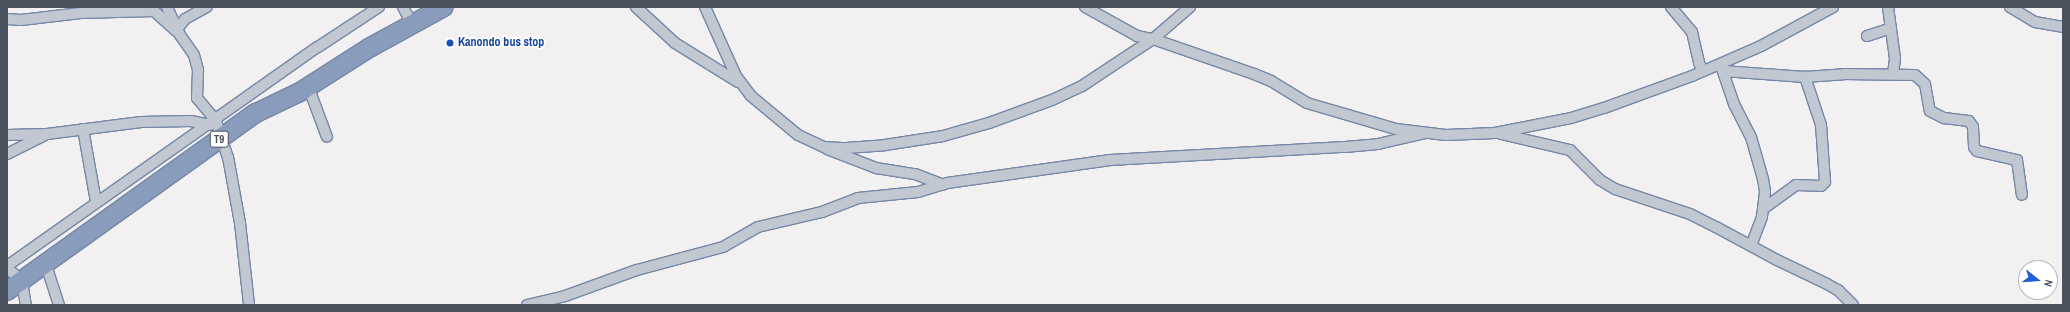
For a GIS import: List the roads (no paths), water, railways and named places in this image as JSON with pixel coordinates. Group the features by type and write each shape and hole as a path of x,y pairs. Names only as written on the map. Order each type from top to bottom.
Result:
{"highway":[{"name":"T9","path":"7,291 46,264 215,128 256,113 308,86 412,24 444,7"}],"street":[{"path":"168,7 179,32 194,55 197,64 197,98 215,128 231,170 249,305"},
{"path":"179,32 185,19 207,7"},
{"path":"26,305 22,281 7,267 96,202 215,128 318,47 379,7"},
{"path":"403,7 412,24"},
{"path":"636,7 675,43 742,84"},
{"path":"705,7 742,84 751,96 798,135 863,164 889,171 915,174 943,185"},
{"path":"1085,7 1132,34 1153,39 1271,81 1306,103 1371,123 1425,133 1495,134 1570,150 1600,180 1615,189 1690,214 1838,290 1853,305"},
{"path":"824,147 884,145 943,136 988,123 1082,86 1153,39 1190,7"},
{"path":"1671,7 1692,32 1699,63 1703,71"},
{"path":"1495,134 1571,118 1604,108 1703,71 1722,67 1833,7"},
{"path":"1888,7 1896,67 1893,74"},
{"path":"2010,7 2035,22 2063,27"},
{"path":"7,19 21,20 81,13 154,11 179,32"},
{"path":"1867,36 1891,28"},
{"path":"1722,67 1805,77 1907,73 1922,79 1925,84 1927,107 1936,115 1969,122 1973,127 1974,147 1977,151 2017,160 2022,195"},
{"path":"1722,67 1734,104 1754,145 1765,192 1763,209 1751,246"},
{"path":"1815,104 1818,76"},
{"path":"1763,209 1796,186 1824,184 1822,133 1815,104 1805,77"},
{"path":"308,86 327,137"},
{"path":"7,135 47,134 83,128 141,122 191,121 215,128"},
{"path":"83,128 96,202"},
{"path":"527,305 565,296 637,270 723,247 758,227 822,212 858,198 918,192 943,185 1110,160 1345,147 1384,143 1425,133"},
{"path":"7,154 47,134"},
{"path":"46,264 59,305"}],"place":[{"name":"Kanondo bus stop","path":"450,43"}]}
